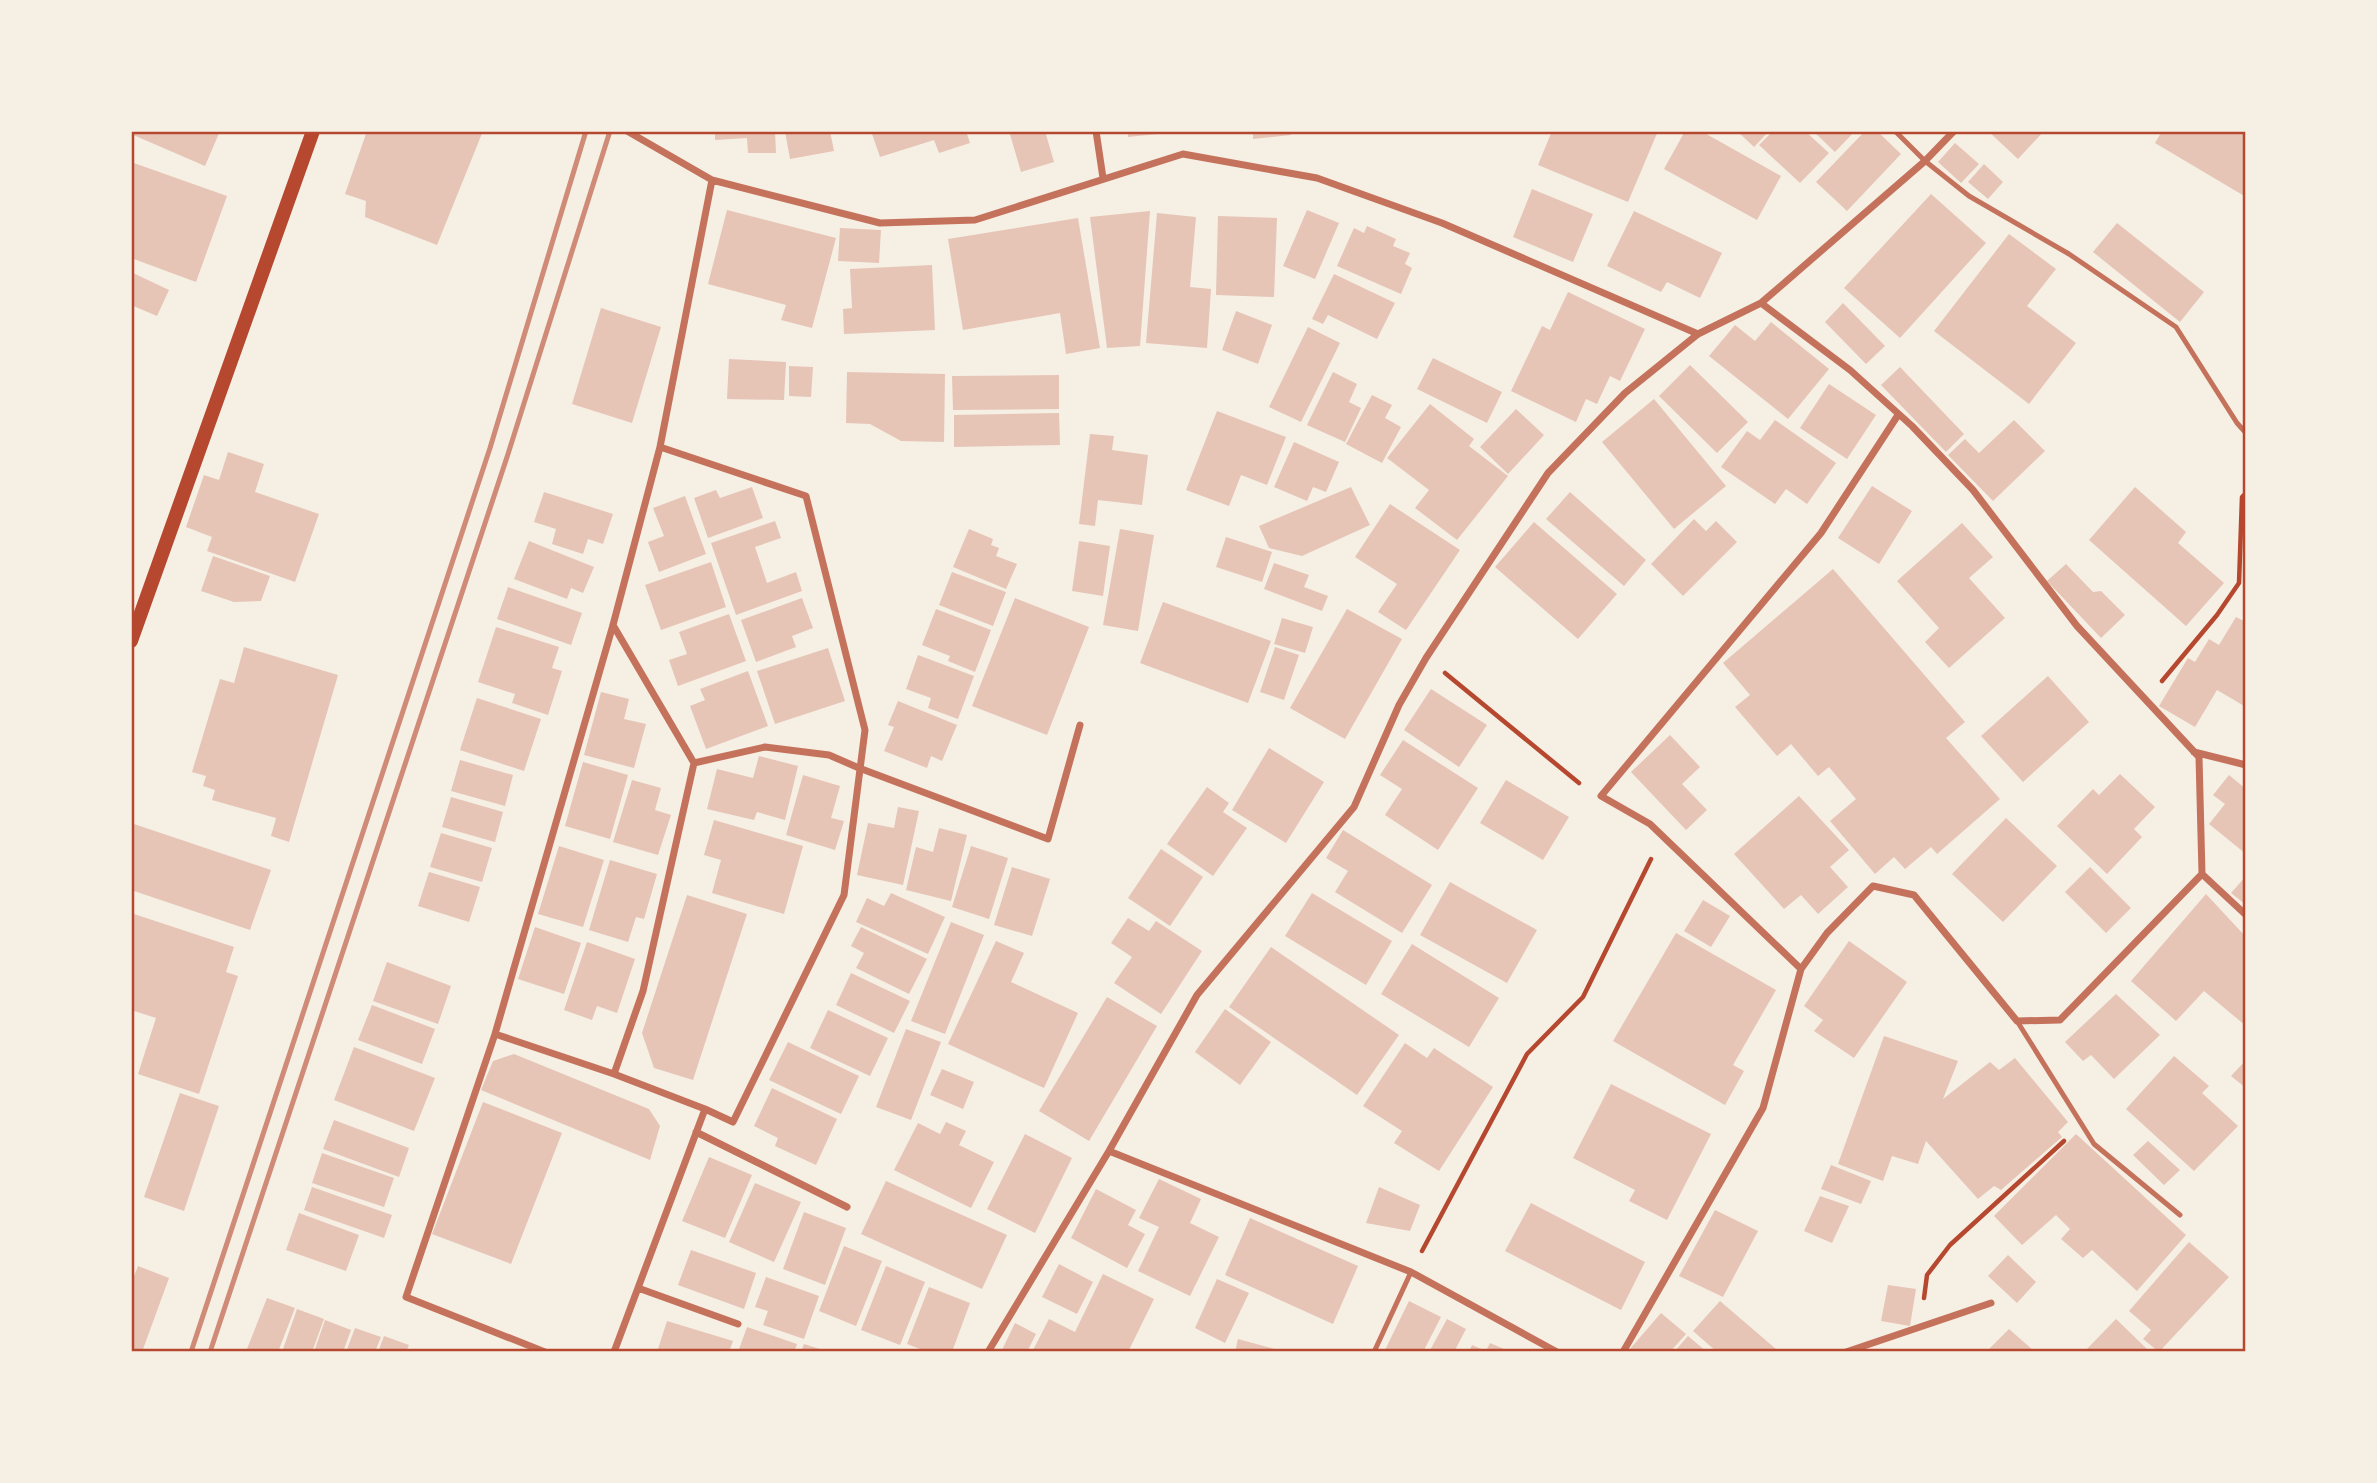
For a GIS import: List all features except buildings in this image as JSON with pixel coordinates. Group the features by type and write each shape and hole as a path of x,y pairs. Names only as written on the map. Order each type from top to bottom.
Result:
{"main road":[{"path":"131,641 313,131"}],"street":[{"path":"627,131 712,180 880,223 975,220 1183,154 1317,177 1442,223 1698,334"},
{"path":"1096,131 1104,178"},
{"path":"988,1352 1109,1151 1197,995 1354,807 1399,705 1426,658 1548,473 1625,393 1698,334 1761,303 1925,161 1954,131"},
{"path":"545,1352 406,1297 495,1034 613,625 660,447 712,180"},
{"path":"1761,303 1850,370 1973,489 2077,626 2199,757 2202,874 2246,915"},
{"path":"1801,969 1650,824 1601,796 1821,533 1898,415"},
{"path":"495,1034 614,1074 705,1108 733,1122 844,895 865,730 806,496 660,447"},
{"path":"613,625 694,763 643,991 614,1074"},
{"path":"694,763 765,747 829,755 1048,839 1080,725"},
{"path":"2194,751 2246,765"},
{"path":"1623,1352 1763,1108 1801,969 1827,933 1873,886 1914,895 2017,1021 2060,1020 2202,874"},
{"path":"614,1352 705,1108"},
{"path":"695,1132 847,1207"},
{"path":"1109,1151 1411,1272 1557,1352"},
{"path":"638,1288 738,1324"},
{"path":"1846,1352 1992,1303"}],"lane":[{"path":"1895,131 1925,161 1969,196 2069,254 2176,327 2246,433"},
{"path":"2017,1021 2094,1144 2180,1215"},
{"path":"1374,1352 1411,1272"}],"path":[{"path":"2146,701 2217,615 2239,583 2242,497 2246,493"},
{"path":"1426,658 1549,757 1572,780 1601,796"},
{"path":"1411,1272 1527,1054 1583,996 1663,836"},
{"path":"1920,1327 1927,1275 1950,1245 2081,1125"}],"railway":[{"path":"191,1352 490,448 586,131"},
{"path":"210,1352 508,454 610,131"}]}
